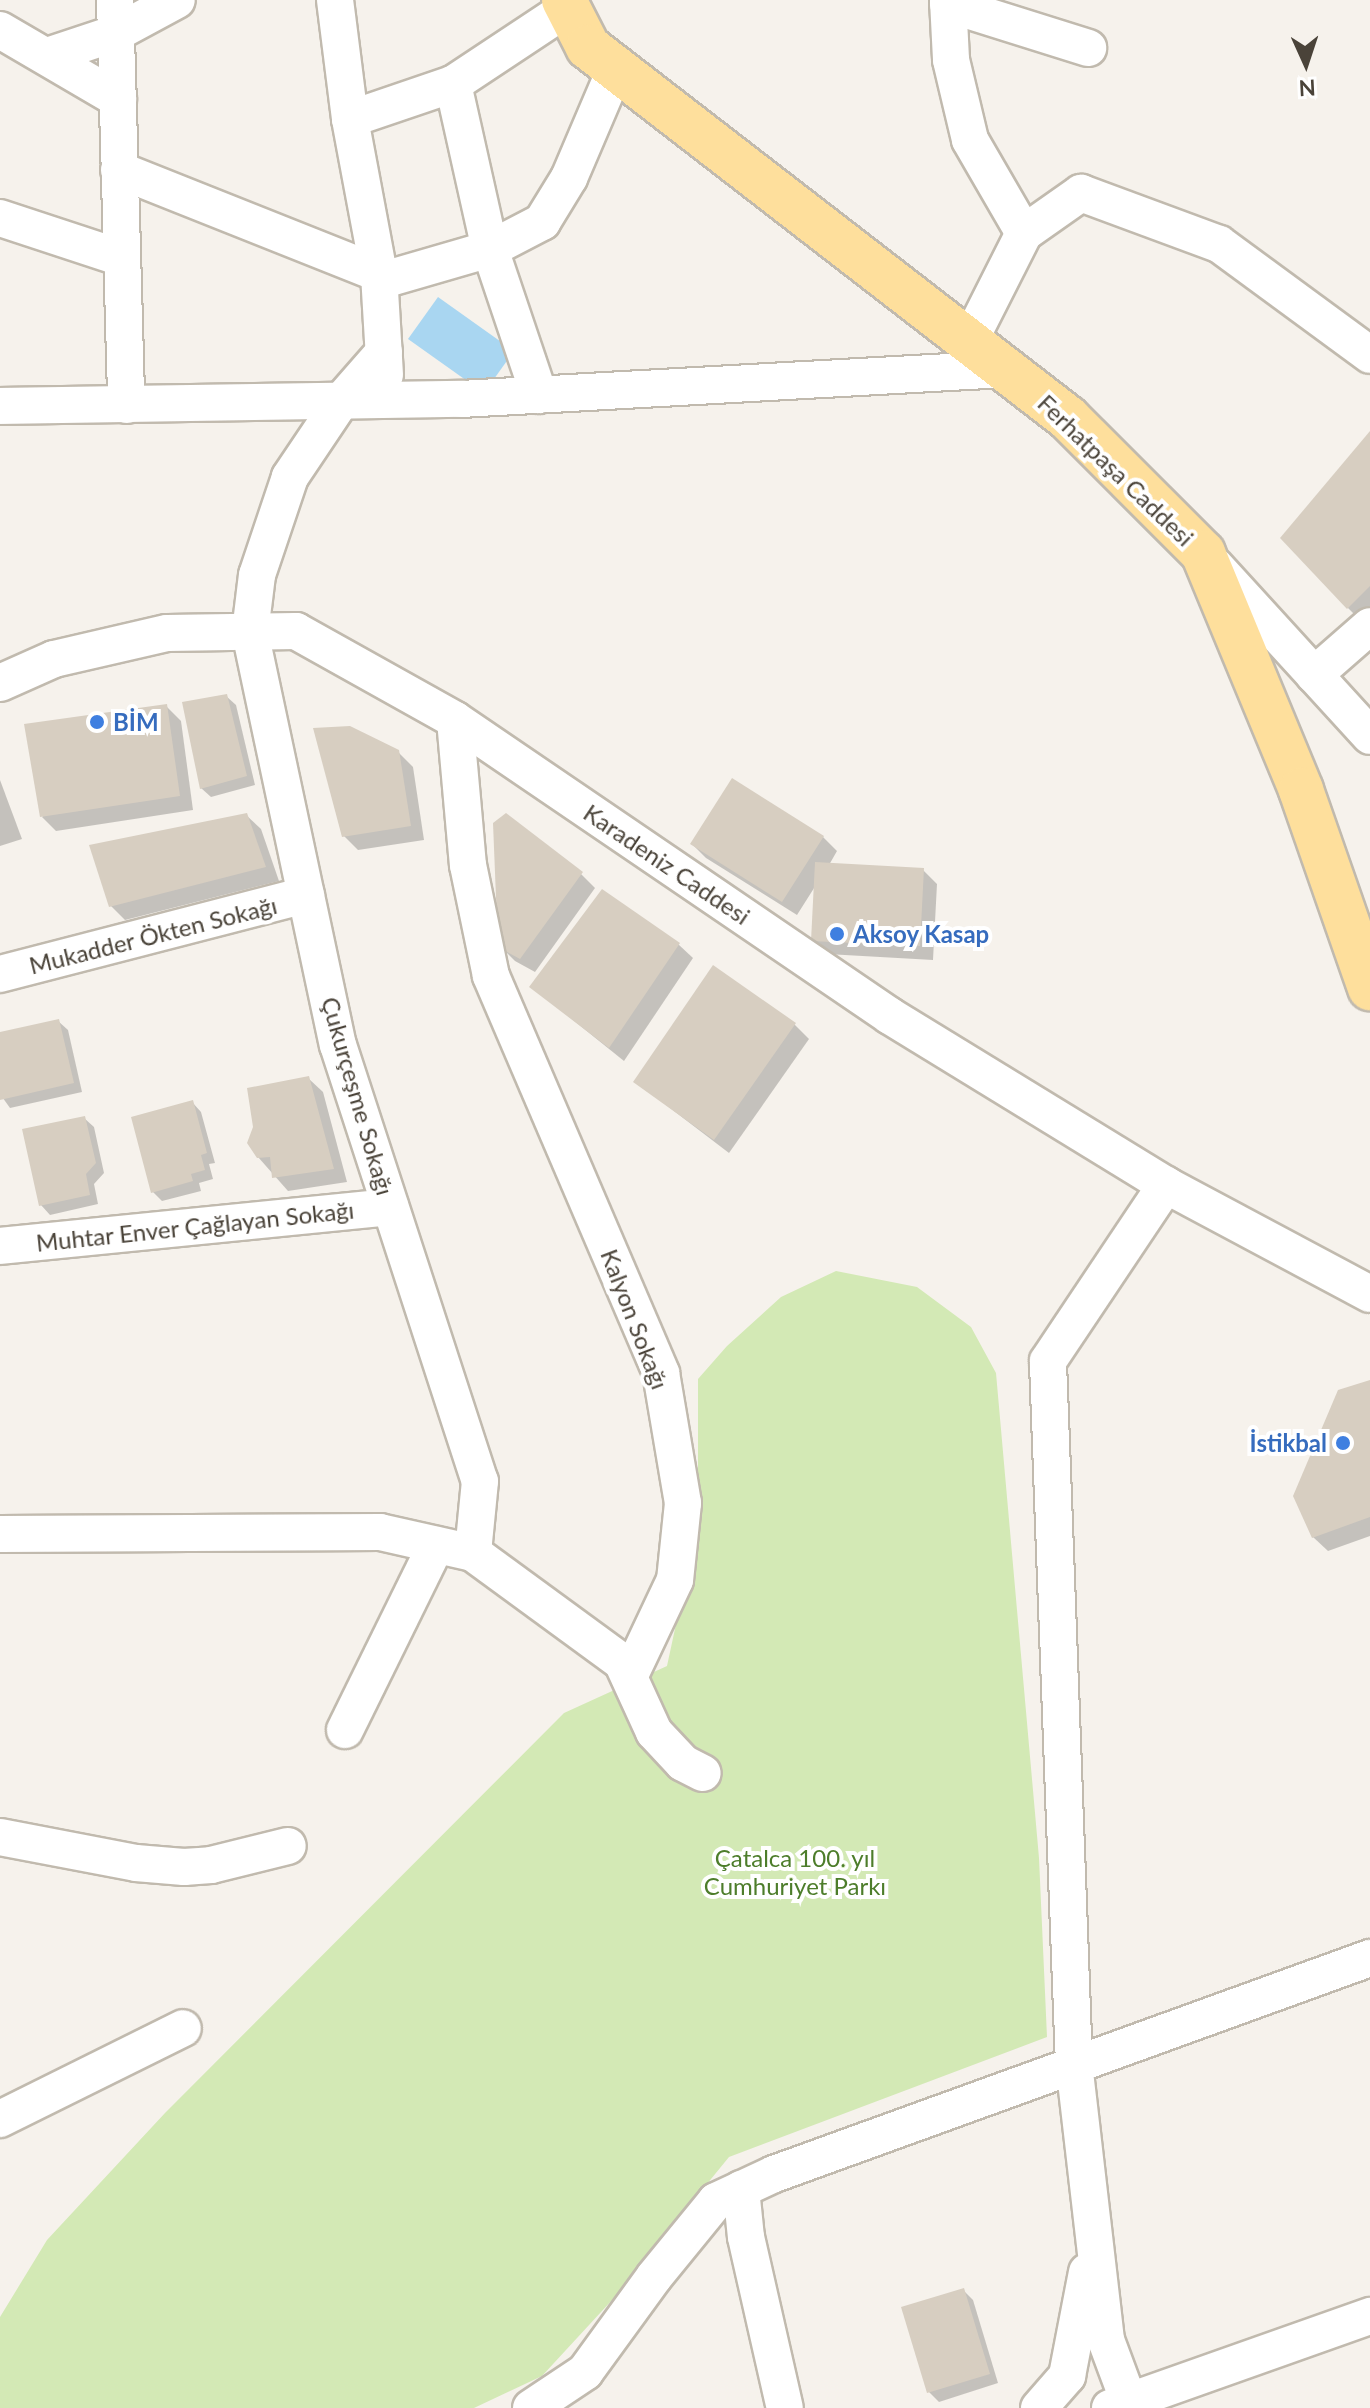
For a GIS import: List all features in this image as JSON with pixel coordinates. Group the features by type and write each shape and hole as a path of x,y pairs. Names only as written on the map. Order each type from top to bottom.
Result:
{"main road":[{"name":"Ferhatpaşa Caddesi","path":"566,4 588,47 1068,418 1203,553 1301,790 1370,988"}],"street":[{"path":"47,56 115,16 177,0"},
{"path":"335,0 350,119 379,274 387,401"},
{"path":"1024,233 970,140 951,60 948,2 1088,48"},
{"path":"350,119 453,84 566,4"},
{"path":"115,16 126,405"},
{"path":"0,30 118,99"},
{"path":"119,170 390,278 490,249 542,222 569,178 616,68"},
{"path":"453,84 490,249 539,395"},
{"path":"969,342 1024,233 1081,193 1219,244 1370,355"},
{"path":"0,218 122,258"},
{"name":"Çukurçeşme Sokağı","path":"384,352 341,401 290,477 257,575 250,632 338,1045 480,1481 473,1553"},
{"path":"0,406 387,401 1005,369"},
{"path":"1203,553 1370,736"},
{"path":"1314,675 1370,626"},
{"name":"Karadeniz Caddesi","path":"0,683 54,659 167,633 296,631 455,720 890,1016 1166,1185 1370,1294"},
{"name":"Kalyon Sokağı","path":"455,720 468,865 491,976 661,1373 683,1503 675,1580 630,1675"},
{"name":"Mukadder Ökten Sokağı","path":"0,974 306,895"},
{"path":"1166,1185 1048,1361 1074,2065 1106,2340 1120,2405 1370,2316"},
{"name":"Muhtar Enver Çağlayan Sokağı","path":"0,1246 390,1207"},
{"name":"Karadeniz Caddesi","path":"1298,1254 1370,1268"},
{"path":"0,1534 380,1532 473,1553 606,1649 630,1675 654,1732 665,1747 683,1763 703,1773"},
{"path":"345,1730 436,1545"},
{"path":"0,1837 136,1863 184,1867 211,1865 288,1846"},
{"path":"541,2405 585,2372 654,2277 716,2201 1074,2065 1370,1958"},
{"path":"0,2119 183,2028"},
{"path":"741,2189 746,2237 785,2408"},
{"path":"1039,2408 1067,2376 1094,2235"}],"green space":[{"name":"Çatalca 100. yıl Cumhuriyet Parkı","path":"836,1271 917,1287 971,1327 996,1373 1039,1858 1047,2037 729,2157 613,2299 542,2376 474,2408 0,2408 0,2317 47,2240 165,2113 564,1713 667,1666 698,1522 698,1379 727,1346 781,1297"}],"water":[{"path":"438,297 514,351 484,393 408,339"}],"building":[{"path":"1370,431 1370,586 1347,609 1280,538"},
{"path":"227,694 247,776 200,789 182,702"},
{"path":"167,704 180,796 40,817 24,724"},
{"path":"350,726 399,750 411,826 342,837 313,728"},
{"path":"732,778 824,836 782,902 690,844"},
{"path":"247,813 266,867 109,907 89,845"},
{"path":"506,813 583,872 520,959 498,947 493,823"},
{"path":"815,862 924,868 920,946 811,941"},
{"path":"602,889 680,943 609,1048 529,987"},
{"path":"713,965 796,1023 714,1140 633,1082"},
{"path":"59,1019 74,1083 0,1100 0,1032"},
{"path":"309,1076 334,1169 272,1178 270,1157 257,1158 247,1143 253,1127 247,1088"},
{"path":"193,1100 207,1153 201,1155 205,1170 191,1174 193,1181 151,1193 131,1117"},
{"path":"85,1116 96,1163 86,1174 90,1195 39,1206 22,1129"},
{"name":"İstikbal","path":"1370,1380 1370,1517 1312,1538 1293,1496 1338,1390"},
{"path":"964,2288 990,2374 927,2393 901,2307"}],"place":[{"name":"BİM","path":"97,722"},
{"name":"Aksoy Kasap","path":"837,934"},
{"name":"İstikbal","path":"1343,1443"}]}
